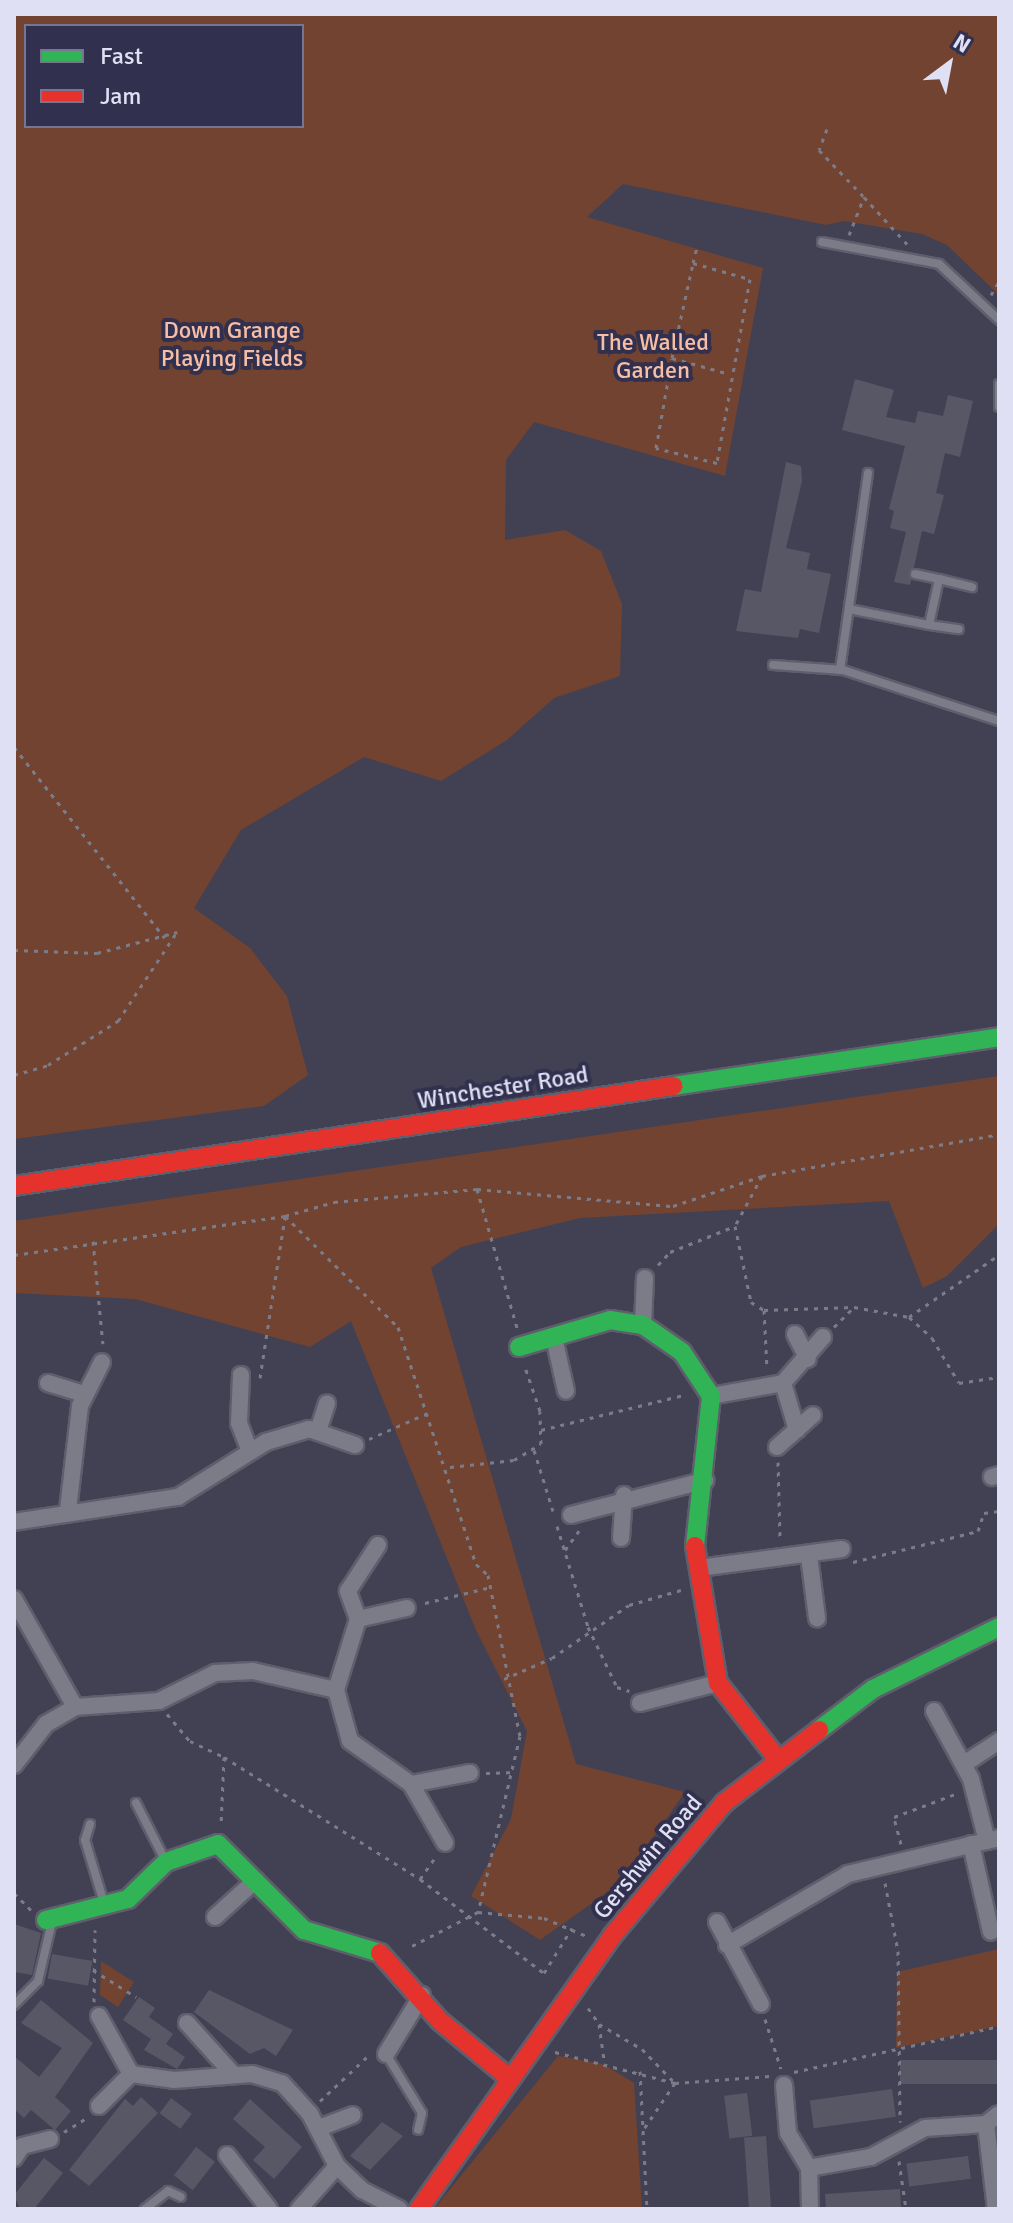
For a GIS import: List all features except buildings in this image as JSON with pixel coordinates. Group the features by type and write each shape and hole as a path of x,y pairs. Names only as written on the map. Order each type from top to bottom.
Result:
{"street":[{"name":"Winchester Road","path":"14,1186 999,1037"},
{"path":"643,1325 645,1278"},
{"path":"519,1347 610,1320 643,1325 682,1352 709,1392 706,1480 694,1538 718,1683 776,1757"},
{"path":"795,1334 808,1359"},
{"path":"709,1392 776,1384 808,1359 823,1337"},
{"path":"554,1338 566,1391"},
{"path":"68,1510 83,1394 102,1362"},
{"path":"241,1375 239,1423 250,1451"},
{"path":"48,1383 83,1394"},
{"path":"776,1384 797,1430"},
{"path":"318,1431 327,1403"},
{"path":"777,1447 813,1415"},
{"path":"14,1542 16,1523 68,1510 178,1497 250,1451 318,1431 355,1445"},
{"path":"571,1515 624,1495 706,1480"},
{"path":"621,1538 624,1495"},
{"path":"378,1545 348,1591 358,1619 336,1690 350,1741 411,1784 445,1843"},
{"path":"700,1576 842,1549"},
{"path":"809,1556 817,1618"},
{"path":"14,1599 75,1707"},
{"path":"358,1619 407,1608"},
{"name":"Gershwin Road","path":"419,2209 508,2077 661,1873 776,1757 873,1689 999,1627"},
{"path":"14,1765 46,1724 75,1707 159,1701 215,1673 253,1671 336,1690"},
{"path":"647,1700 718,1683"},
{"path":"934,1711 964,1764 986,1841 991,1932"},
{"path":"964,1764 999,1741"},
{"path":"411,1784 470,1773"},
{"path":"727,1945 821,1885 986,1841"},
{"path":"49,1920 101,1908 143,1889 166,1862 218,1844 304,1930 364,1944 392,1960 440,2021 508,2077"},
{"path":"215,1917 256,1880"},
{"path":"717,1922 761,2004"},
{"path":"386,2049 422,1995"},
{"path":"99,2016 131,2074"},
{"path":"187,2023 232,2073"},
{"path":"131,2074 174,2080 232,2073 282,2083 315,2121 337,2166 362,2190 399,2209"},
{"path":"99,2106 131,2074"},
{"path":"784,2080 788,2133 809,2168 810,2209"},
{"path":"315,2121 353,2115"},
{"path":"809,2168 871,2157 925,2128 992,2119 996,2209"},
{"path":"17,2146 50,2139"},
{"path":"227,2155 269,2209"},
{"path":"299,2209 337,2166"}],"lane":[{"path":"822,242 918,256 939,264 999,320"},
{"path":"999,384 999,407"},
{"path":"840,670 868,473"},
{"path":"915,574 972,587"},
{"path":"929,625 939,579"},
{"path":"849,609 959,629"},
{"path":"773,665 840,670 999,721"},
{"path":"136,1803 166,1862"},
{"path":"90,1824 85,1840 101,1908"},
{"path":"14,2005 38,1981 49,1920"},
{"path":"386,2049 422,2113 418,2130"},
{"path":"145,2209 168,2191 181,2197"}],"path":[{"path":"827,129 819,150 918,256"},
{"path":"844,246 864,197"},
{"path":"693,263 750,279 730,374 717,463 656,448 672,358 693,263 697,247"},
{"path":"672,358 730,374"},
{"path":"14,747 165,938"},
{"path":"14,950 97,953 165,938 177,932 118,1021 48,1065 14,1075"},
{"path":"14,1255 93,1241 285,1216 334,1202 477,1189 673,1206 762,1176 999,1134"},
{"path":"645,1278 670,1252 735,1226 762,1176"},
{"path":"477,1189 501,1291 516,1309 519,1347 541,1430 534,1450 588,1627 617,1687 647,1700"},
{"path":"258,1384 285,1216"},
{"path":"285,1216 398,1327 450,1467 476,1564 491,1587 504,1679 520,1736 478,1912"},
{"path":"735,1226 751,1302 764,1310 854,1307 909,1317 932,1338 959,1383 999,1377"},
{"path":"93,1241 106,1316 102,1362"},
{"path":"909,1317 999,1255"},
{"path":"823,1337 854,1307"},
{"path":"764,1310 776,1384"},
{"path":"541,1430 709,1392"},
{"path":"355,1445 428,1412"},
{"path":"777,1447 784,1561"},
{"path":"450,1467 534,1450"},
{"path":"842,1549 854,1563 913,1551 938,1536 978,1531 984,1513 999,1511"},
{"path":"504,1679 552,1658 588,1627 629,1605 700,1576"},
{"path":"407,1608 491,1587"},
{"path":"159,1701 177,1730 420,1879 544,1973 572,1928"},
{"path":"218,1844 229,1773 224,1757"},
{"path":"229,1773 237,1765"},
{"path":"470,1773 511,1772"},
{"path":"906,2209 899,2140 896,2048 898,1951 884,1880 904,1875 905,1865 894,1817 958,1793"},
{"path":"420,1879 445,1843"},
{"path":"99,2016 93,1970 101,1908"},
{"path":"392,1960 431,1931 478,1912 572,1928 589,1937"},
{"path":"93,1970 136,1997"},
{"path":"585,2004 599,2024 642,2049 675,2083"},
{"path":"761,2004 784,2080"},
{"path":"599,2024 605,2062"},
{"path":"548,2048 675,2083 784,2080 896,2048 999,2026"},
{"path":"315,2121 343,2072 386,2049"},
{"path":"640,2071 647,2209"},
{"path":"643,2130 675,2083"},
{"path":"50,2139 99,2106"}],"green space":[{"name":"Down Grange Playing Fields","path":"14,14 999,14 999,295 947,245 922,234 844,221 826,225 623,184 587,217 763,268 725,476 534,422 506,460 505,540 565,530 601,551 622,604 620,676 554,698 507,740 441,781 364,757 241,830 194,908 250,948 287,996 308,1075 264,1106 14,1139"},
{"path":"999,1076 999,1224 947,1276 923,1288 889,1201 580,1218 461,1247 431,1268 576,1764 685,1792 623,1881 540,1940 471,1896 511,1819 527,1731 476,1630 351,1321 310,1347 135,1299 14,1293 14,1221"},
{"path":"999,1949 999,2026 896,2048 897,1972"},
{"path":"101,1961 134,1982 118,2007 100,1995"},
{"path":"558,2056 603,2064 634,2083 642,2209 434,2209"}],"traffic: fast":[{"path":"673,1086 999,1037"},
{"path":"519,1347 610,1320 643,1325 682,1352 711,1396 695,1546"},
{"path":"819,1730 873,1689 999,1627"},
{"path":"46,1920 128,1899 166,1862 218,1844 304,1930 380,1953"}],"traffic: jam":[{"path":"14,1186 673,1086"},
{"path":"695,1546 718,1683 776,1757"},
{"path":"419,2209 612,1936 724,1803 819,1730"},
{"path":"380,1953 440,2021 508,2077"}],"park label":[{"name":"The Walled Garden","path":"653,357"}]}
